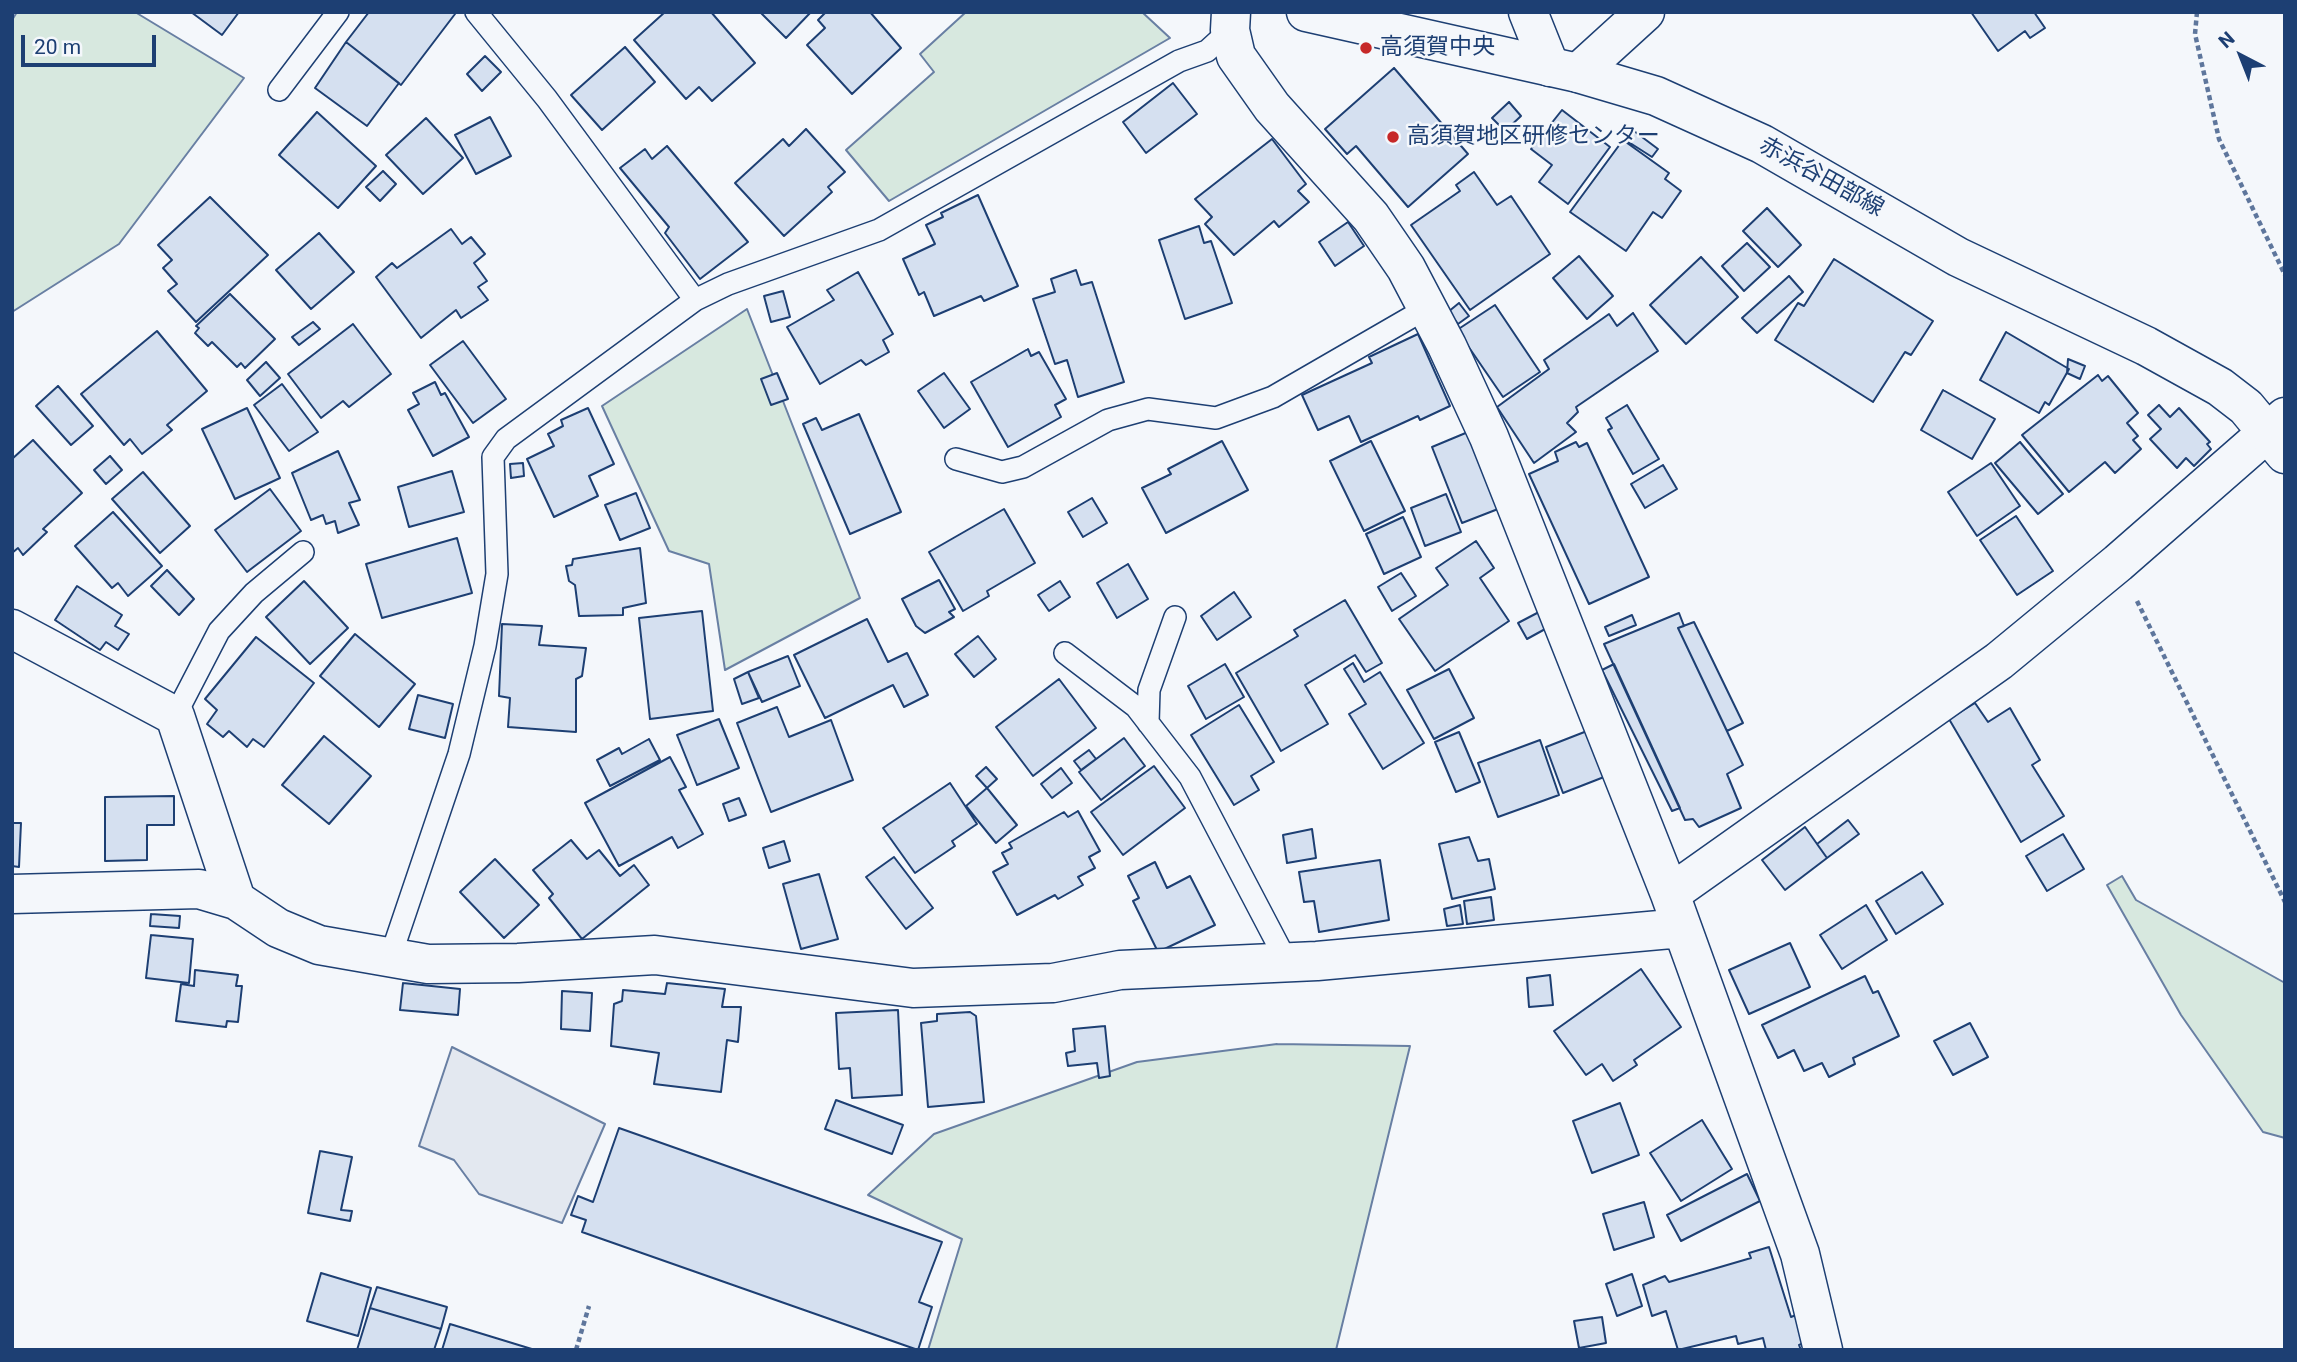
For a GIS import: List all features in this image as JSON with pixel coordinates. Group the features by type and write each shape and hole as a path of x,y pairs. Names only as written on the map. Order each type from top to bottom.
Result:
{"street":[{"name":"赤浜谷田部線","path":"1306,12 1371,19 1656,96 1762,144 1958,257 2146,346 2220,387 2279,434"},
{"path":"1528,12 1564,70 1645,12"},
{"path":"1231,21 1236,56 1272,107 1371,217 1406,268 1489,437 1676,911 1800,1254 1823,1350"},
{"path":"12,894 199,889 236,900 278,928 319,945 428,964 518,963 655,955 913,988 1053,984 1120,971 1287,962 1676,911 1999,661 2279,434"},
{"path":"12,629 67,661 176,716 236,900"}],"lane":[{"path":"279,90 338,12"},
{"path":"476,12 547,99 695,300"},
{"path":"390,958 459,754 485,646 497,574 493,457 506,439 695,300 728,284 879,230 1179,61 1207,51 1231,21"},
{"path":"956,458 1002,472 1023,467 1108,420 1148,408 1216,418 1273,397 1427,308"},
{"path":"176,716 219,631 254,593 303,552"},
{"path":"1148,723 1149,690 1175,617"},
{"path":"1065,653 1136,707 1190,777 1287,962"}],"path":[{"path":"2197,12 2196,34 2219,139 2285,275"},
{"path":"2118,563 2285,902"},
{"path":"576,1350 589,1306"}],"shaded area":[{"path":"17,12 135,12 244,78 119,244 12,312 12,20"},
{"path":"966,12 1142,12 1170,38 889,201 846,150 934,72 920,54"},
{"path":"747,309 860,598 725,670 709,564 669,551 602,406"},
{"path":"2122,876 2136,900 2285,983 2285,1138 2263,1132 2181,1015 2107,885"},
{"path":"1277,1044 1410,1046 1336,1350 928,1350 962,1239 868,1195 934,1134 1137,1062"},
{"path":"452,1047 605,1124 562,1223 479,1194 454,1160 419,1146"}],"building":[{"path":"191,12 239,12 222,35"},
{"path":"369,12 455,14 401,85 346,42"},
{"path":"665,12 711,12 755,63 712,101 699,87 686,99 634,40"},
{"path":"760,12 811,12 786,38"},
{"path":"826,12 870,12 901,48 852,94 807,45 825,28 818,20"},
{"path":"1971,12 2034,12 2045,28 2030,38 2025,31 1998,51"},
{"path":"346,42 399,83 367,126 315,88"},
{"path":"625,47 655,82 602,130 571,95"},
{"path":"485,56 501,72 482,91 467,74"},
{"name":"高須賀地区研修センター","path":"1394,68 1468,154 1408,207 1356,146 1347,154 1325,129"},
{"path":"1173,83 1197,114 1146,153 1123,122"},
{"path":"1509,102 1521,116 1505,131 1492,118"},
{"path":"1562,110 1610,147 1568,204 1539,182 1552,165 1531,149"},
{"path":"317,112 376,166 338,208 279,155"},
{"path":"490,117 511,156 476,174 455,135"},
{"path":"426,118 463,158 423,194 386,155"},
{"path":"806,129 845,172 828,187 832,192 784,236 735,183 783,139 789,146"},
{"path":"1634,131 1658,149 1652,157 1627,141"},
{"path":"1272,139 1306,184 1298,191 1309,202 1279,227 1274,221 1234,255 1205,224 1212,217 1195,199"},
{"path":"1623,140 1669,173 1665,179 1681,191 1662,218 1653,212 1626,251 1570,212"},
{"path":"667,146 748,242 700,279 665,233 669,227 620,168 645,149 652,159"},
{"path":"383,171 396,184 380,201 366,187"},
{"path":"1474,172 1497,205 1511,196 1550,254 1470,310 1411,225 1460,191 1456,185"},
{"path":"978,195 1018,286 984,301 981,296 934,316 924,292 919,295 903,259 935,244 926,225 943,217 941,213"},
{"path":"210,197 268,255 196,322 168,291 177,284 163,268 172,260 158,245"},
{"path":"1767,208 1801,245 1778,267 1743,231"},
{"path":"1348,222 1364,246 1335,266 1319,242"},
{"path":"1199,226 1204,243 1211,241 1232,303 1185,319 1159,240"},
{"path":"451,229 462,244 471,237 485,254 474,263 487,281 478,287 488,300 461,318 456,310 421,338 376,277 392,263 397,268"},
{"path":"319,233 354,272 311,309 276,270"},
{"path":"1747,243 1770,267 1744,291 1722,266"},
{"path":"1579,256 1613,296 1587,319 1553,278"},
{"path":"1701,257 1738,297 1686,344 1650,305"},
{"path":"1834,259 1933,321 1911,355 1905,352 1873,402 1775,340 1798,303 1804,306"},
{"path":"1076,270 1081,285 1092,282 1124,382 1078,397 1067,360 1055,364 1033,299 1055,292 1051,279"},
{"path":"858,272 893,334 883,340 889,352 866,365 861,360 820,384 787,327 834,300 827,290"},
{"path":"1789,276 1803,292 1757,333 1742,318"},
{"path":"783,291 790,317 771,322 764,296"},
{"path":"230,294 275,339 245,368 241,363 237,367 212,342 208,346 195,333 199,328 196,326"},
{"path":"1459,303 1469,316 1458,324 1448,312"},
{"path":"1495,305 1540,372 1503,397 1457,330"},
{"path":"1633,313 1658,351 1576,407 1578,412 1567,423 1576,432 1534,463 1497,407 1549,369 1544,360 1609,314 1617,326"},
{"path":"313,322 320,329 299,345 292,337"},
{"path":"353,324 391,374 349,407 343,401 321,418 288,374"},
{"path":"157,331 207,391 167,425 172,430 142,454 130,439 124,445 81,394"},
{"path":"2006,332 2069,369 2049,405 2045,402 2039,413 1980,380"},
{"path":"1418,334 1450,406 1420,420 1418,416 1361,442 1349,416 1318,430 1302,395 1372,363 1369,357"},
{"path":"463,341 506,399 473,423 430,365"},
{"path":"1028,349 1031,356 1039,352 1066,399 1055,405 1061,417 1008,447 971,382"},
{"path":"2068,359 2085,366 2080,379 2067,373"},
{"path":"266,362 280,378 260,396 247,380"},
{"path":"777,373 788,399 771,405 761,379"},
{"path":"944,373 970,409 944,428 918,391"},
{"path":"2098,375 2102,381 2108,376 2138,413 2127,423 2138,436 2133,440 2141,449 2115,473 2105,462 2069,492 2022,435"},
{"path":"435,382 441,395 445,393 469,437 433,456 408,410 419,404 413,393"},
{"path":"282,384 318,432 289,451 254,405"},
{"path":"58,386 93,426 71,445 36,406"},
{"path":"1943,390 1995,419 1972,459 1921,430"},
{"path":"1627,405 1659,459 1633,474 1608,430 1612,428 1606,418"},
{"path":"2159,405 2170,417 2179,408 2210,442 2207,444 2211,449 2194,466 2186,458 2177,468 2150,439 2161,429 2148,415"},
{"path":"247,408 280,478 235,499 202,429"},
{"path":"588,408 614,464 589,476 598,496 554,517 527,459 554,446 548,434 563,426 561,420"},
{"path":"859,414 901,512 850,534 803,424 816,418 822,430"},
{"path":"1468,432 1498,509 1462,523 1432,447"},
{"path":"33,440 82,493 43,529 47,532 23,555 18,548 12,553 12,459"},
{"path":"1222,441 1248,490 1166,533 1142,488 1171,474 1168,469"},
{"path":"1371,441 1405,511 1364,531 1330,461"},
{"path":"1576,442 1579,447 1587,443 1649,577 1589,604 1529,474 1558,461 1555,452"},
{"path":"2020,442 2063,494 2038,514 1995,463"},
{"path":"338,451 360,500 349,503 359,525 338,533 335,521 326,524 323,515 311,520 292,473"},
{"path":"110,456 122,470 106,484 94,470"},
{"path":"523,463 524,476 511,478 510,464"},
{"path":"1991,463 2020,506 1977,536 1948,492"},
{"path":"1663,465 1677,489 1645,508 1631,484"},
{"path":"452,471 464,512 409,527 398,487"},
{"path":"143,472 190,526 160,553 112,499"},
{"path":"270,489 301,531 247,572 215,530"},
{"path":"636,493 650,528 620,540 605,505"},
{"path":"1446,494 1461,532 1425,546 1411,508"},
{"path":"1092,498 1107,523 1083,537 1068,512"},
{"path":"1004,509 1035,563 987,591 989,596 963,611 929,552"},
{"path":"113,512 162,566 128,596 118,583 112,588 75,546"},
{"path":"2016,516 2053,571 2017,595 1980,540"},
{"path":"1403,517 1421,557 1384,574 1366,534"},
{"path":"457,538 472,593 382,618 366,564"},
{"path":"1476,541 1494,568 1480,578 1509,621 1435,671 1399,619 1448,585 1436,568"},
{"path":"640,548 646,603 623,608 623,615 579,616 575,585 569,581 566,566 572,565 573,559"},
{"path":"1128,564 1148,599 1117,618 1097,583"},
{"path":"167,570 194,599 179,615 151,586"},
{"path":"1401,573 1416,596 1392,611 1378,587"},
{"path":"939,580 955,609 949,612 954,617 925,633 916,626 902,599"},
{"path":"304,581 348,628 310,664 266,617"},
{"path":"1060,581 1070,597 1049,611 1038,595"},
{"path":"77,586 122,615 115,626 129,634 118,650 106,642 100,650 55,620"},
{"path":"1234,592 1251,617 1217,640 1201,616"},
{"path":"1345,600 1382,663 1366,672 1355,655 1305,685 1328,724 1281,751 1236,673 1298,636 1294,630"},
{"path":"702,611 713,711 650,719 639,618"},
{"path":"1539,612 1547,628 1527,639 1518,623"},
{"path":"1679,613 1684,626 1678,628 1743,765 1727,774 1741,808 1699,827 1693,819 1685,820 1604,644"},
{"path":"1632,615 1636,625 1609,636 1605,627"},
{"path":"867,619 888,662 907,653 928,695 904,707 893,685 825,718 794,655"},
{"path":"1694,622 1743,723 1727,731 1678,628"},
{"path":"502,624 542,626 539,645 586,648 582,676 576,679 576,732 508,727 510,698 499,696"},
{"path":"355,634 415,684 379,727 320,676"},
{"path":"978,636 996,659 974,677 955,654"},
{"path":"256,637 314,683 264,747 253,739 247,747 229,731 223,737 207,724 217,710 205,699"},
{"path":"788,656 800,686 762,702 748,672"},
{"path":"1353,663 1364,682 1380,672 1424,743 1383,769 1349,714 1366,704 1344,669"},
{"path":"1225,664 1244,697 1206,719 1188,686"},
{"path":"1614,664 1680,808 1672,811 1602,670"},
{"path":"1449,669 1474,718 1434,739 1407,690"},
{"path":"748,672 759,698 742,704 734,679"},
{"path":"1059,679 1096,728 1033,776 996,727"},
{"path":"418,695 453,704 445,738 409,729"},
{"path":"1975,703 1988,722 2010,708 2040,760 2032,765 2064,816 2021,842 1949,719"},
{"path":"1239,705 1274,762 1251,776 1259,790 1234,805 1191,735"},
{"path":"777,707 789,737 831,720 853,780 771,812 737,723"},
{"path":"719,719 739,768 697,785 677,735"},
{"path":"1587,731 1604,777 1563,793 1546,747"},
{"path":"1459,732 1480,782 1456,792 1435,742"},
{"path":"324,736 371,776 329,824 282,785"},
{"path":"1124,738 1145,766 1101,800 1079,772"},
{"path":"649,739 660,760 610,786 597,760 619,748 622,754"},
{"path":"1540,740 1559,795 1498,817 1478,763"},
{"path":"1089,750 1096,759 1081,770 1074,761"},
{"path":"670,757 686,787 679,790 703,834 678,848 672,837 619,866 585,803"},
{"path":"1154,766 1185,808 1123,855 1091,812"},
{"path":"986,767 997,779 987,788 976,776"},
{"path":"1061,768 1072,783 1052,798 1041,784"},
{"path":"950,783 977,824 952,841 955,846 915,873 883,828"},
{"path":"987,788 1017,825 996,843 966,806"},
{"path":"174,796 174,825 147,825 147,860 105,861 105,797"},
{"path":"739,798 746,815 729,821 723,804"},
{"path":"1078,811 1100,851 1089,857 1095,868 1078,877 1083,885 1058,899 1055,895 1017,915 993,872 1008,864 1002,853 1012,848 1009,843 1064,812 1068,817"},
{"path":"1848,820 1859,834 1827,858 1817,844"},
{"path":"12,823 21,823 19,867 12,866"},
{"path":"1805,827 1827,858 1785,890 1762,860"},
{"path":"1312,829 1316,858 1287,863 1283,835"},
{"path":"2063,834 2084,869 2047,891 2026,856"},
{"path":"1469,837 1478,861 1489,859 1495,889 1452,899 1439,844"},
{"path":"571,840 587,859 599,850 620,876 634,865 649,885 582,939 549,898 553,894 533,870"},
{"path":"784,841 790,861 769,868 763,848"},
{"path":"894,857 933,908 906,929 866,877"},
{"path":"495,859 539,905 504,938 460,892"},
{"path":"1380,860 1389,920 1319,932 1314,901 1304,902 1299,872"},
{"path":"1155,862 1167,888 1190,876 1215,925 1158,952 1133,901 1139,898 1128,876"},
{"path":"1922,872 1943,904 1896,934 1876,901"},
{"path":"819,874 838,939 801,949 783,884"},
{"path":"1491,897 1494,920 1467,924 1464,901"},
{"path":"1460,905 1463,924 1447,926 1444,909"},
{"path":"1866,905 1887,940 1842,969 1820,935"},
{"path":"151,914 180,916 179,928 150,926"},
{"path":"151,935 193,939 189,983 146,978"},
{"path":"1790,943 1810,987 1749,1014 1729,970"},
{"path":"1641,969 1681,1027 1634,1060 1637,1065 1613,1081 1602,1064 1586,1075 1554,1031"},
{"path":"195,970 238,975 236,986 242,986 238,1022 227,1021 226,1027 176,1021 181,984 194,986"},
{"path":"1550,975 1553,1005 1529,1007 1527,978"},
{"path":"1865,976 1873,993 1878,991 1899,1036 1853,1058 1855,1064 1829,1077 1822,1063 1804,1071 1794,1050 1778,1058 1762,1025"},
{"path":"403,983 460,989 458,1015 400,1010"},
{"path":"667,983 725,989 722,1007 741,1007 738,1042 727,1040 721,1092 654,1084 659,1053 611,1046 614,1004 622,1001 623,990 665,994"},
{"path":"562,991 592,993 590,1031 561,1029"},
{"path":"898,1010 902,1095 852,1098 850,1068 839,1069 836,1013"},
{"path":"970,1012 976,1016 984,1102 928,1107 921,1023 937,1021 937,1014"},
{"path":"1970,1023 1988,1057 1953,1075 1934,1041"},
{"path":"1105,1026 1110,1076 1099,1078 1097,1063 1068,1066 1066,1053 1075,1051 1073,1029"},
{"path":"836,1100 903,1125 892,1154 825,1129"},
{"path":"1620,1103 1639,1155 1592,1173 1573,1121"},
{"path":"1702,1120 1732,1169 1681,1201 1650,1153"},
{"path":"619,1128 942,1242 919,1302 932,1307 918,1350 582,1232 586,1220 571,1215 578,1196 593,1202"},
{"path":"320,1151 352,1157 341,1210 352,1211 350,1221 308,1213"},
{"path":"1747,1174 1760,1201 1681,1241 1667,1215"},
{"path":"1644,1202 1654,1237 1614,1250 1603,1214"},
{"path":"1769,1247 1791,1317 1796,1315 1804,1343 1799,1345 1801,1350 1766,1350 1763,1338 1738,1344 1736,1336 1678,1350 1666,1311 1652,1316 1643,1285 1665,1276 1669,1282 1751,1258 1749,1253"},
{"path":"321,1273 371,1288 358,1336 307,1321"},
{"path":"1632,1274 1642,1306 1617,1316 1606,1284"},
{"path":"377,1287 447,1307 441,1329 370,1308"},
{"path":"370,1308 441,1329 434,1350 357,1350"},
{"path":"1602,1317 1606,1343 1579,1348 1574,1321"},
{"path":"450,1324 535,1350 442,1350"}],"place":[{"name":"高須賀中央","path":"1366,48"},
{"name":"高須賀地区研修センター","path":"1393,137"}]}
